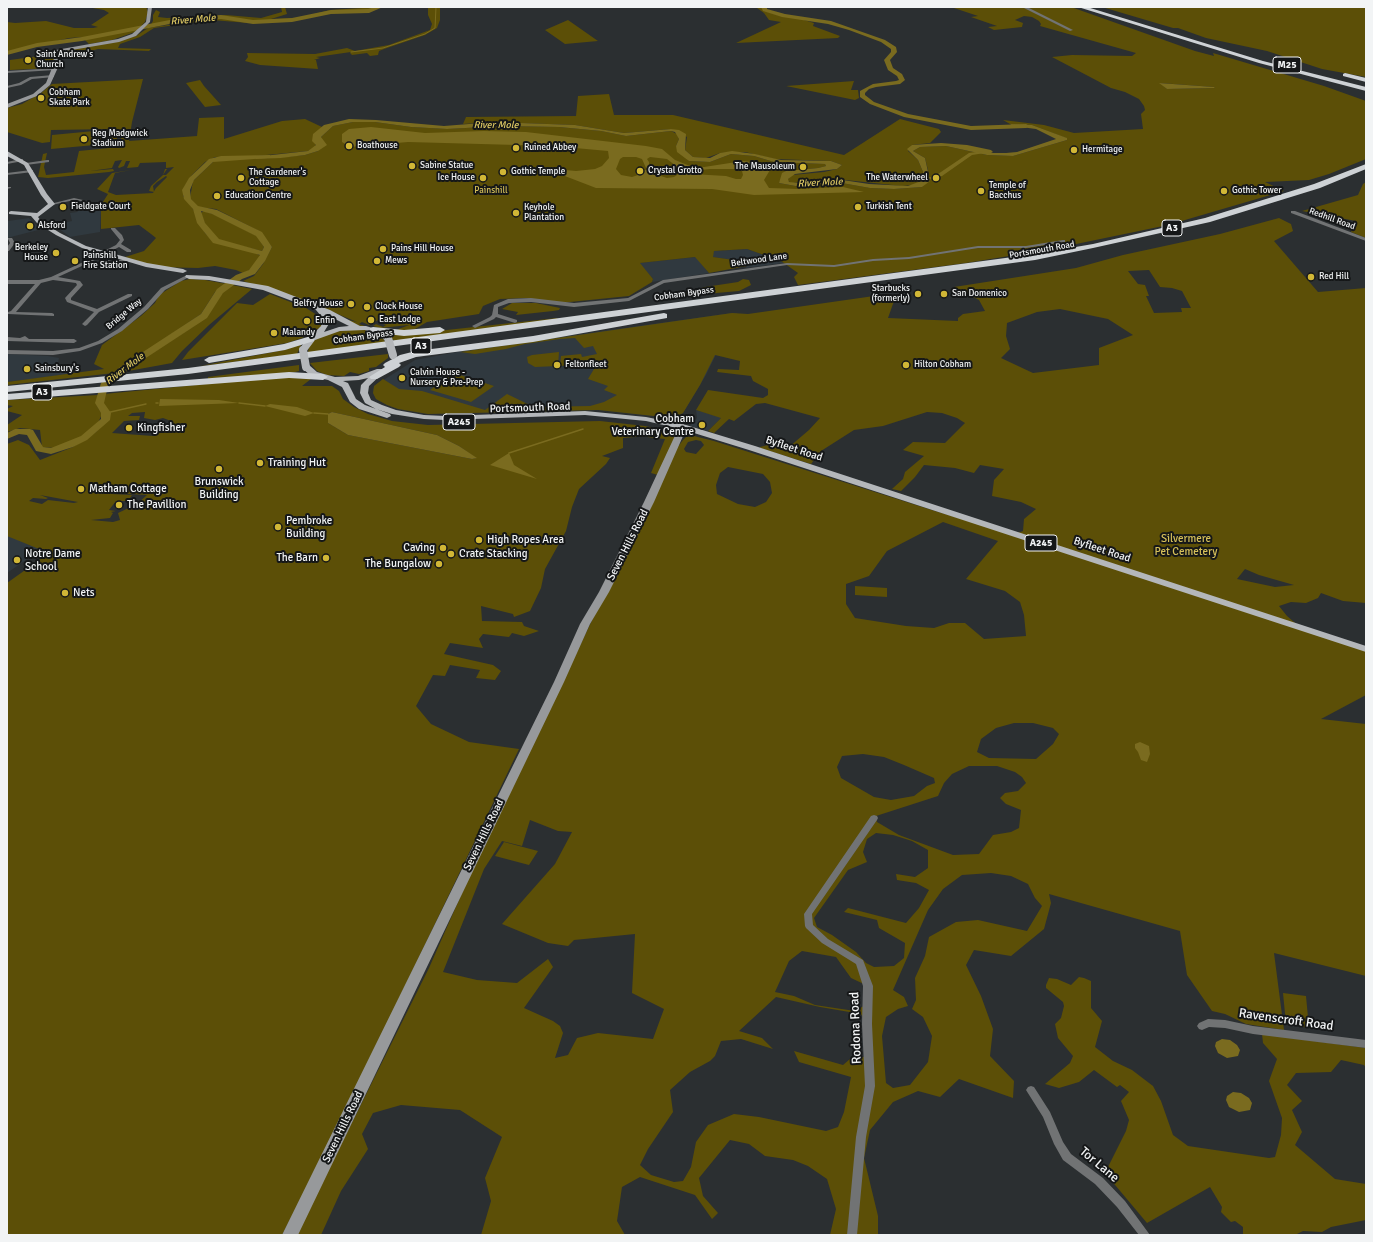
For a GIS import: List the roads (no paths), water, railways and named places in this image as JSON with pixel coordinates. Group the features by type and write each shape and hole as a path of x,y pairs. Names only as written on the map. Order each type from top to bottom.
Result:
{"highway":[{"name":"M25","path":"1082,7 1262,62 1366,89"},
{"name":"M25","path":"1090,7 1208,43 1366,85"},
{"name":"M25","path":"1208,43 1231,47 1366,80"},
{"name":"M25","path":"1262,62 1273,68 1366,97"},
{"name":"Portsmouth Road","path":"721,300 985,265 1093,246 1194,223 1248,208 1317,186 1366,166"},
{"name":"Portsmouth Road","path":"712,307 976,272 1102,250 1242,215 1342,181 1366,171"},
{"name":"A3","path":"1342,181 1366,175"},
{"path":"373,330 409,333 721,300"},
{"name":"Cobham Bypass","path":"130,383 721,300"},
{"path":"388,366 408,356 534,339 712,307"},
{"name":"Cobham Bypass","path":"7,389 130,383 712,307"},
{"path":"79,386 146,371 277,349 313,337"},
{"path":"377,374 409,358 449,351"},
{"path":"7,396 79,386 130,383 289,375 327,378"}],"main road":[{"path":"7,106 39,92 48,84 57,63 56,54 60,50 119,40 139,32 148,22 150,7"},
{"path":"7,153 24,162 31,171 50,206 36,214 9,213"},
{"path":"36,214 39,222 64,238 90,249 183,276 218,279 248,284 276,292 331,314 358,328"},
{"path":"313,337 334,330 358,328 373,330 388,338 394,355 388,366 377,374 359,378 327,378 311,372 306,367 303,350 313,337 324,327 326,322 325,316 319,309"},
{"name":"Portsmouth Road","path":"377,374 364,388 365,397 379,407 395,412 445,418 533,415"},
{"name":"Portsmouth Road","path":"327,378 345,386 352,400 362,407 374,413 402,420 443,423 602,418"},
{"name":"Byfleet Road","path":"533,415 616,415 646,419 680,431"},
{"name":"Byfleet Road","path":"602,418 630,420 716,438 1366,649"},
{"name":"Seven Hills Road","path":"290,1235 559,682 585,624 604,592 649,502 680,431"}],"street":[{"path":"1024,7 1071,30"},
{"path":"7,72 55,69"},
{"path":"7,87 31,78 52,76"},
{"path":"7,163 47,161"},
{"path":"7,174 31,171"},
{"path":"50,206 74,199 81,200"},
{"name":"Redhill Road","path":"1293,212 1366,240"},
{"path":"107,233 114,230 122,239 119,248"},
{"path":"7,250 13,243 10,240"},
{"name":"Beltwood Lane","path":"475,326 491,319 495,315 496,306 508,301 531,300 574,305 629,299 662,282 787,264 834,266 873,260 909,258 978,247 1026,247 1063,241"},
{"path":"104,253 119,248 127,250"},
{"path":"90,249 84,254 113,262 126,260"},
{"path":"7,282 39,282 54,278 96,258"},
{"name":"Bridge Way","path":"7,352 53,353 80,349 100,342 120,330 146,308 159,292 183,276"},
{"path":"54,278 78,282 79,286 68,298 69,301 97,311"},
{"path":"9,313 39,282"},
{"path":"98,320 87,322 97,311 123,298 130,297"},
{"path":"9,313 41,316 52,315"},
{"path":"495,315 515,321"},
{"path":"7,339 21,340 22,342 28,340 74,341"},
{"name":"Rodona Road","path":"852,1235 861,1137 870,1086 867,1024 868,986 860,962 825,941 809,926 808,914 874,818"},
{"name":"Ravenscroft Road","path":"1202,1026 1208,1023 1225,1024 1254,1030 1366,1044"},
{"name":"Tor Lane","path":"1031,1090 1047,1115 1058,1144 1067,1157 1099,1181 1121,1204 1145,1235"}],"water":[{"path":"1159,83 1214,87 1215,88 1167,89"},
{"path":"349,119 444,126 494,122 575,125 624,133 671,129 679,130 686,134 685,150 693,157 710,158 720,153 732,151 755,154 781,160 831,161 842,165 837,169 795,174 788,179 789,182 800,183 836,179 869,184 908,186 921,181 923,172 918,160 907,149 912,145 941,143 967,145 991,150 993,152 991,153 1006,153 1017,152 1056,139 1036,129 1013,126 1010,124 1032,125 1067,138 1067,140 1013,156 987,155 946,146 920,147 913,151 925,158 930,181 922,187 894,189 870,188 836,182 801,187 779,183 782,173 786,171 818,168 826,166 825,164 774,162 754,156 731,154 710,162 689,161 677,152 676,146 679,139 675,132 671,131 626,136 601,131 559,127 503,126 447,129 411,127 375,122 353,122 333,126 321,137 327,145 318,151 305,155 281,158 256,159 254,157 308,151 316,145 312,141 313,134 324,125"},
{"path":"371,127 425,133 484,131 526,132 646,146 662,149 675,160 690,166 704,167 743,161 760,163 770,170 764,180 769,188 800,189 843,187 864,192 754,195 712,189 596,188 544,168 576,171 595,169 602,166 609,158 608,151 553,146 408,142 350,147 342,142 342,134 349,129","holes":["623,157 636,157 642,159 646,168 649,168 649,162 647,159 650,157 667,159 676,166 680,173 674,177 667,178 655,174 649,170 644,170 644,173 632,177 621,175 616,169 620,159","739,169 742,171 743,175 741,179 736,179 726,176 692,174 700,170"]},
{"path":"160,399 219,400 239,403 159,406"},
{"path":"270,404 297,407 314,413 305,416 265,406"},
{"path":"332,412 437,435 459,446 477,458 472,459 348,435 328,423 328,414"},
{"path":"509,453 514,465 537,479 490,465"},
{"path":"1140,742 1149,746 1150,754 1147,762 1141,760 1135,748 1135,744"},
{"path":"1222,1039 1230,1040 1237,1045 1240,1050 1238,1056 1227,1058 1218,1053 1215,1046 1216,1042"},
{"path":"1233,1092 1241,1093 1249,1098 1252,1103 1250,1110 1239,1112 1229,1107 1226,1100 1227,1096"}],"waterway":[{"name":"River Mole","path":"7,53 37,45 82,39 180,20 221,17 253,22 292,20 308,18 331,12 369,11 380,7"},
{"path":"351,52 383,48 425,34 435,28 436,7"},
{"name":"River Mole","path":"764,7 765,10 784,16 829,22 883,41 894,48 894,52 887,60 890,69 900,75 902,80 898,83 875,85 867,88 862,92 862,96 872,103 906,116 971,128 1026,126"},
{"path":"925,180 940,175 971,154 983,152"},
{"name":"River Mole","path":"196,208 188,199 186,190 191,179 211,160 221,158 268,156"},
{"name":"River Mole","path":"196,208 214,212 259,234 268,247 265,254"},
{"name":"River Mole","path":"196,208 201,223 216,241 265,254"},
{"name":"River Mole","path":"7,436 18,431 30,432 39,449 51,451 70,445 84,438 105,420 106,413 99,403 104,385 123,369 204,316 220,291 239,277 252,272 265,254"},
{"path":"239,403 265,406"},
{"path":"106,413 146,404"},
{"path":"314,413 328,414"},
{"path":"509,453 583,429"}],"place":[{"name":"Saint Andrew's Church","path":"28,60"},
{"name":"Cobham Skate Park","path":"41,98"},
{"name":"Reg Madgwick Stadium","path":"84,139"},
{"name":"Boathouse","path":"349,146"},
{"name":"Ruined Abbey","path":"516,148"},
{"name":"Hermitage","path":"1074,150"},
{"name":"Sabine Statue","path":"412,166"},
{"name":"The Mausoleum","path":"803,167"},
{"name":"Crystal Grotto","path":"640,171"},
{"name":"Gothic Temple","path":"503,172"},
{"name":"The Gardener's Cottage","path":"241,178"},
{"name":"Ice House","path":"483,178"},
{"name":"The Waterwheel","path":"936,178"},
{"name":"Temple of Bacchus","path":"981,191"},
{"name":"Gothic Tower","path":"1224,191"},
{"name":"Education Centre","path":"217,196"},
{"name":"Fieldgate Court","path":"63,207"},
{"name":"Turkish Tent","path":"858,207"},
{"name":"Keyhole Plantation","path":"516,213"},
{"name":"Alsford","path":"30,226"},
{"name":"Pains Hill House","path":"383,249"},
{"name":"Berkeley House","path":"56,253"},
{"name":"Painshill Fire Station","path":"75,261"},
{"name":"Mews","path":"377,261"},
{"name":"Red Hill","path":"1311,277"},
{"name":"Starbucks (formerly)","path":"918,294"},
{"name":"San Domenico","path":"944,294"},
{"name":"Belfry House","path":"351,304"},
{"name":"Clock House","path":"367,307"},
{"name":"East Lodge","path":"371,320"},
{"name":"Enfin","path":"307,321"},
{"name":"Malandy","path":"274,333"},
{"name":"Feltonfleet","path":"557,365"},
{"name":"Hilton Cobham","path":"906,365"},
{"name":"Sainsbury's","path":"27,369"},
{"name":"Calvin House - Nursery & Pre-Prep","path":"402,378"},
{"name":"Cobham Veterinary Centre","path":"702,425"},
{"name":"Kingfisher","path":"129,428"},
{"name":"Training Hut","path":"260,463"},
{"name":"Brunswick Building","path":"219,469"},
{"name":"Matham Cottage","path":"81,489"},
{"name":"The Pavillion","path":"119,505"},
{"name":"Pembroke Building","path":"278,527"},
{"name":"High Ropes Area","path":"479,540"},
{"name":"Caving","path":"443,548"},
{"name":"Crate Stacking","path":"451,554"},
{"name":"The Barn","path":"326,558"},
{"name":"Notre Dame School","path":"17,560"},
{"name":"The Bungalow","path":"439,564"},
{"name":"Nets","path":"65,593"}],"park label":[{"name":"Painshill","path":"491,191"},
{"name":"Silvermere Pet Cemetery","path":"1186,545"}]}
